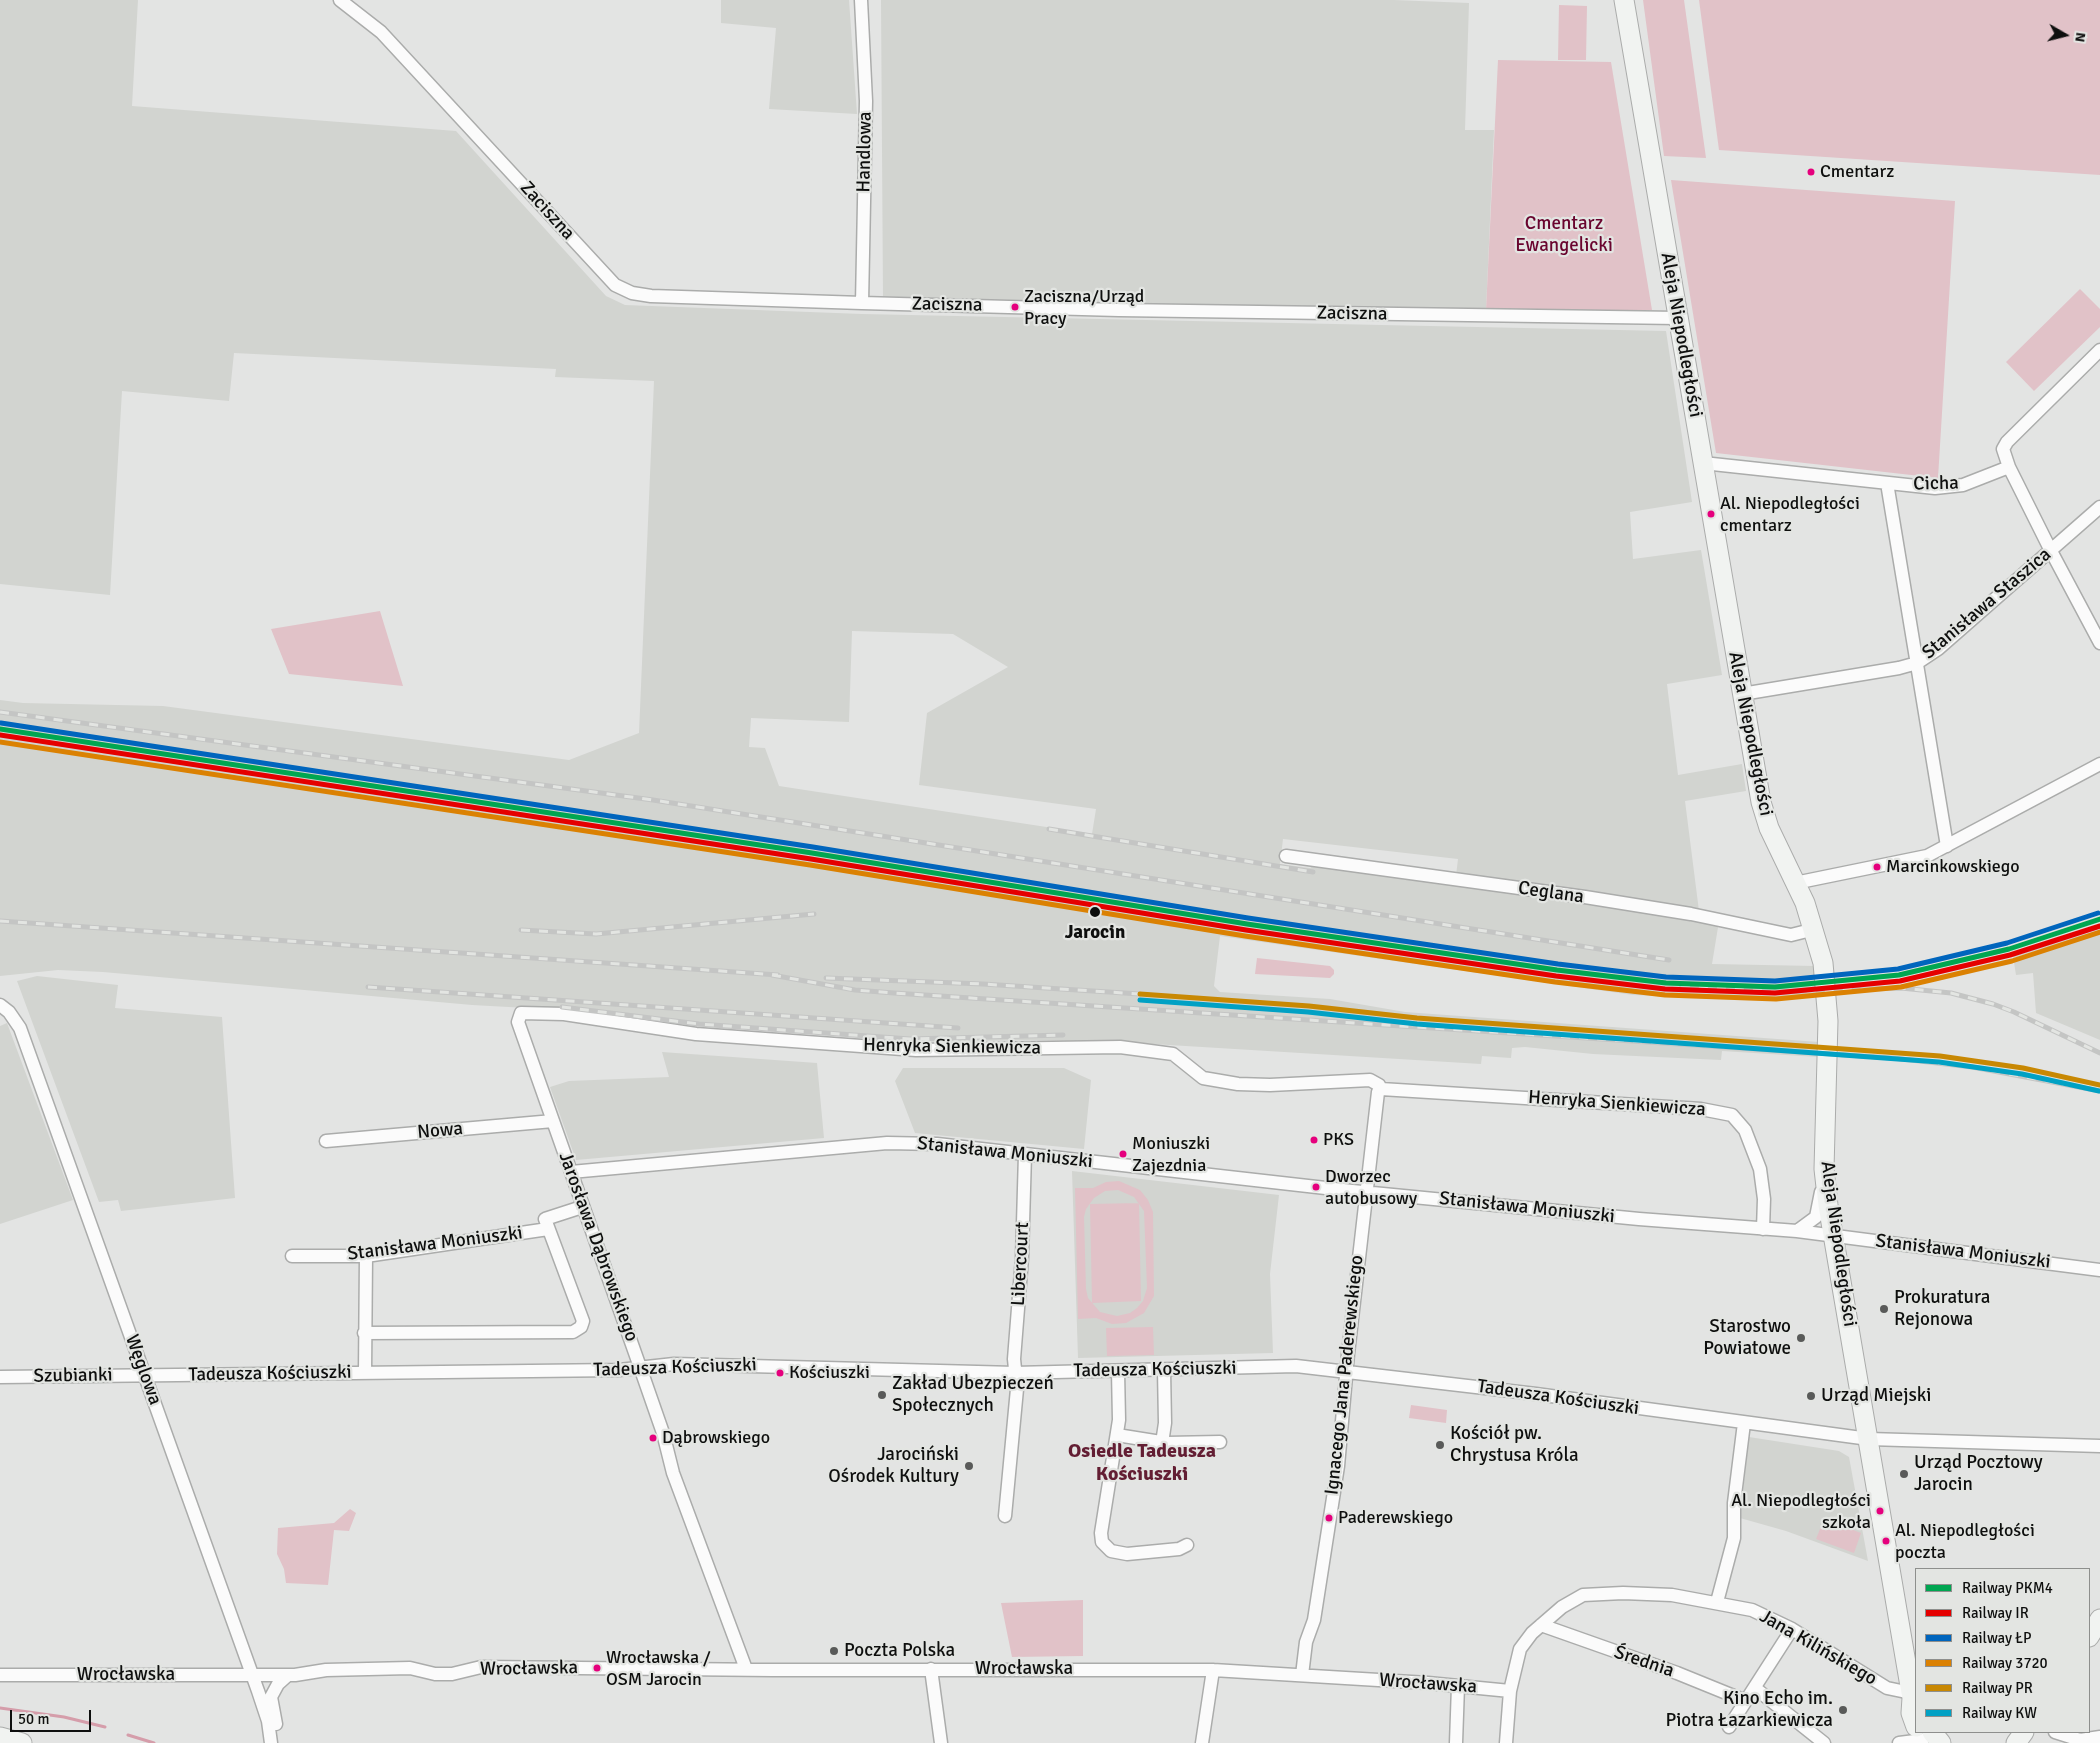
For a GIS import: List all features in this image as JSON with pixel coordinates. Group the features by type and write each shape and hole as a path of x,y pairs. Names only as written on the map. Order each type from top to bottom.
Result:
{"main road":[{"name":"Aleja Niepodległości","path":"1624,0 1761,802 1769,828 1815,929 1823,963 1828,1021 1824,1170 1833,1236 1913,1698 1912,1713 1915,1718"},
{"path":"2090,1635 2100,1619"},
{"path":"0,1737 22,1743"}],"street":[{"name":"Zaciszna","path":"340,0 381,32 615,285 632,293 651,296 1183,312 1678,318"},
{"name":"Handlowa","path":"860,0 866,101 862,303"},
{"path":"2100,350 2007,442 2003,449 2009,467 2100,643"},
{"name":"Cicha","path":"1703,463 1948,488 1976,482 2009,467"},
{"path":"1887,483 1947,846"},
{"name":"Stanisława Staszica","path":"1742,694 1899,668 1917,663 1938,649 2100,507"},
{"path":"1795,883 1918,858 1947,846 2100,764"},
{"name":"Ceglana","path":"1286,856 1586,897 1691,914 1791,935 1815,929"},
{"name":"Węglowa","path":"0,1005 9,1012 20,1028 252,1674 268,1721 272,1743"},
{"name":"Henryka Sienkiewicza","path":"518,1022 521,1013 564,1014 696,1034 916,1050 1120,1047 1173,1054 1203,1078 1212,1080 1270,1085 1370,1080 1379,1085 1380,1089 1701,1109 1732,1115 1745,1130 1760,1169 1764,1199 1763,1229"},
{"name":"Jarosława Dąbrowskiego","path":"518,1022 640,1367 670,1462 746,1669"},
{"path":"1366,1192 1376,1096 1380,1089"},
{"name":"Nowa","path":"326,1141 553,1121"},
{"name":"Stanisława Moniuszki","path":"570,1172 887,1143 937,1144 1366,1192 1797,1231 2100,1270"},
{"name":"Libercourt","path":"1005,1516 1017,1389 1014,1360 1022,1258 1025,1154"},
{"path":"1797,1231 1812,1221 1819,1212 1824,1170"},
{"name":"Ignacego Jana Paderewskiego","path":"1302,1675 1306,1642 1314,1620 1338,1466 1346,1371 1366,1192"},
{"path":"364,1333 573,1332 581,1327 583,1321 545,1219 582,1207"},
{"name":"Stanisława Moniuszki","path":"292,1256 366,1256 548,1229"},
{"path":"365,1373 366,1256"},
{"name":"Tadeusza Kościuszki","path":"145,1376 619,1370 684,1364 1015,1373 1296,1366 1869,1439 2100,1446"},
{"path":"1162,1443 1165,1423 1164,1370"},
{"path":"1118,1371 1117,1435 1102,1533 1105,1546 1111,1551 1127,1554 1179,1549 1187,1545"},
{"name":"Szubianki","path":"0,1377 145,1376"},
{"path":"1717,1602 1734,1538 1734,1503 1744,1423"},
{"path":"1117,1435 1162,1443 1220,1442"},
{"name":"Jana Kilińskiego","path":"1506,1743 1510,1691 1520,1649 1527,1639 1562,1607 1583,1595 1659,1594 1717,1602 1762,1613 1792,1629 1887,1688 1913,1698"},
{"name":"Średnia","path":"1542,1626 1677,1673 1746,1701"},
{"path":"1729,1726 1792,1629"},
{"name":"Wrocławska","path":"0,1675 288,1675 326,1670 410,1668 435,1674 452,1674 481,1667 1214,1670 1510,1691"},
{"path":"931,1669 941,1743"},
{"path":"1202,1743 1214,1670"},
{"name":"Węglowa","path":"272,1743 276,1726 271,1698 278,1684 288,1675"},
{"path":"1456,1743 1458,1686"},
{"path":"1755,1688 1824,1743"},
{"path":"2058,1733 2080,1740 2100,1737"},
{"path":"1900,1743 1926,1736"}],"shaded area":[{"path":"0,0 138,0 132,106 456,131 606,296 625,305 862,314 1666,331 1692,502 1630,512 1633,559 1701,550 1722,675 1667,684 1678,775 1742,764 1746,791 1685,801 1699,911 1720,915 1712,964 1815,966 1817,996 1757,1000 1633,995 1220,936 1214,986 1220,992 1330,999 1405,1012 1819,1042 1818,1057 1722,1051 1721,1060 1593,1054 1525,1047 1512,1048 1511,1058 1482,1056 1481,1064 1120,1042 1033,1040 922,1042 692,1026 582,1011 472,1005 103,972 58,970 0,976 0,700 23,703 163,706 569,760 639,733 654,381 555,377 556,369 234,353 229,401 122,391 110,595 0,584","holes":["852,631 953,634 1008,667 927,713 919,785 1096,809 1092,834 779,786 765,748 749,747 751,718 849,722","1283,839 1458,859 1455,884 1314,865 1310,868 1280,864"]},
{"path":"721,0 849,0 857,114 769,109 776,28 721,23"},
{"path":"881,0 1394,0 1469,3 1465,130 1494,130 1486,310 883,299"},
{"path":"2100,929 2100,1040 2036,1013 2033,973 2016,975 2013,956"},
{"path":"37,976 118,985 115,1008 222,1017 235,1198 121,1211 118,1200 99,1202 17,981"},
{"path":"7,1023 73,1200 0,1224 0,1026"},
{"path":"662,1052 817,1063 824,1138 576,1160 550,1087 569,1081 669,1077"},
{"path":"903,1068 1064,1068 1091,1080 1084,1149 915,1133 895,1081"},
{"path":"1072,1171 1279,1195 1270,1274 1273,1353 1078,1358"},
{"path":"1749,1437 1839,1451 1849,1457 1868,1561 1786,1531 1740,1518"}],"green space":[{"path":"1643,0 1684,0 1706,158 1664,156"},
{"path":"1699,0 2100,0 2100,175 1719,150"},
{"path":"1559,5 1587,6 1586,60 1558,60"},
{"name":"Cmentarz Ewangelicki","path":"1498,60 1611,62 1652,310 1486,310"},
{"path":"1671,180 1955,201 1938,478 1716,453"},
{"path":"2080,289 2100,309 2100,327 2034,391 2006,362"},
{"path":"380,611 403,686 289,674 271,629"},
{"path":"1257,958 1330,966 1334,970 1334,974 1330,978 1255,974"},
{"path":"1119,1181 1140,1190 1148,1200 1153,1212 1154,1296 1144,1313 1126,1323 1112,1324 1096,1318 1078,1319 1075,1188 1093,1188 1106,1182","holes":["1118,1190 1134,1197 1144,1211 1147,1288 1143,1301 1137,1308 1130,1313 1117,1316 1100,1312 1088,1298 1086,1289 1084,1217 1086,1209 1094,1198 1105,1191"]},
{"path":"1139,1203 1141,1301 1092,1303 1090,1204"},
{"path":"1153,1327 1154,1355 1107,1356 1106,1328"},
{"path":"1411,1405 1447,1410 1446,1423 1409,1418"},
{"path":"350,1509 356,1513 349,1531 334,1530 328,1585 286,1583 284,1569 277,1554 278,1528 334,1523"},
{"path":"1824,1519 1861,1533 1854,1553 1816,1539"},
{"path":"1083,1600 1083,1656 1012,1657 1001,1603"}],"waterway":[{"path":"0,1708 64,1717 105,1727"},
{"path":"128,1735 154,1743"}],"railway":[{"path":"0,712 653,800 1669,960"},
{"path":"1049,829 1313,872"},
{"path":"521,930 596,934 814,914"},
{"path":"0,921 778,975"},
{"path":"772,975 855,990 894,993 1893,1058 1972,1067 2100,1091"},
{"path":"826,978 983,984 1140,994"},
{"path":"1681,985 1776,992 1901,988 1951,993 1993,1004 2014,1012 2100,1053"},
{"path":"368,987 958,1028"},
{"path":"562,1007 699,1024 910,1039 1063,1035"}],"rail line":[{"name":"ŁP","path":"1,723 813,847 1248,918 1558,964 1666,977 1775,981 1898,969 2007,943 2098,913"},
{"name":"PKM4","path":"0,729 812,853 1247,924 1557,970 1666,983 1775,987 1899,975 2009,949 2100,919"},
{"name":"IR","path":"0,735 811,859 1246,930 1556,976 1665,989 1775,993 1900,981 2010,955 2100,926"},
{"name":"3720","path":"0,742 810,865 1245,936 1555,982 1665,995 1776,999 1901,987 2012,961 2100,932"},
{"name":"PR","path":"1140,994 1309,1006 1417,1018 1940,1056 2023,1068 2100,1085"},
{"name":"KW","path":"1140,1000 1308,1012 1417,1024 1939,1062 2022,1074 2099,1091"}],"place":[{"name":"Cmentarz","path":"1811,172"},
{"name":"Zaciszna/Urząd Pracy","path":"1015,307"},
{"name":"Al. Niepodległości cmentarz","path":"1711,514"},
{"name":"Marcinkowskiego","path":"1877,867"},
{"name":"Jarocin","path":"1095,912"},
{"name":"PKS","path":"1314,1140"},
{"name":"Moniuszki Zajezdnia","path":"1123,1154"},
{"name":"Dworzec autobusowy","path":"1316,1187"},
{"name":"Prokuratura Rejonowa","path":"1884,1309"},
{"name":"Starostwo Powiatowe","path":"1801,1338"},
{"name":"Kościuszki","path":"780,1373"},
{"name":"Zakład Ubezpieczeń Społecznych","path":"882,1395"},
{"name":"Urząd Miejski","path":"1811,1396"},
{"name":"Dąbrowskiego","path":"653,1438"},
{"name":"Kościół pw. Chrystusa Króla","path":"1440,1445"},
{"name":"Jarociński Ośrodek Kultury","path":"969,1466"},
{"name":"Urząd Pocztowy Jarocin","path":"1904,1474"},
{"name":"Al. Niepodległości szkoła","path":"1880,1511"},
{"name":"Paderewskiego","path":"1329,1518"},
{"name":"Al. Niepodległości poczta","path":"1886,1541"},
{"name":"Poczta Polska","path":"834,1651"},
{"name":"Wrocławska / OSM Jarocin","path":"597,1668"},
{"name":"Kino Echo im. Piotra Łazarkiewicza","path":"1843,1710"}],"district":[{"name":"Osiedle Tadeusza Kościuszki","path":"1142,1464"}]}
